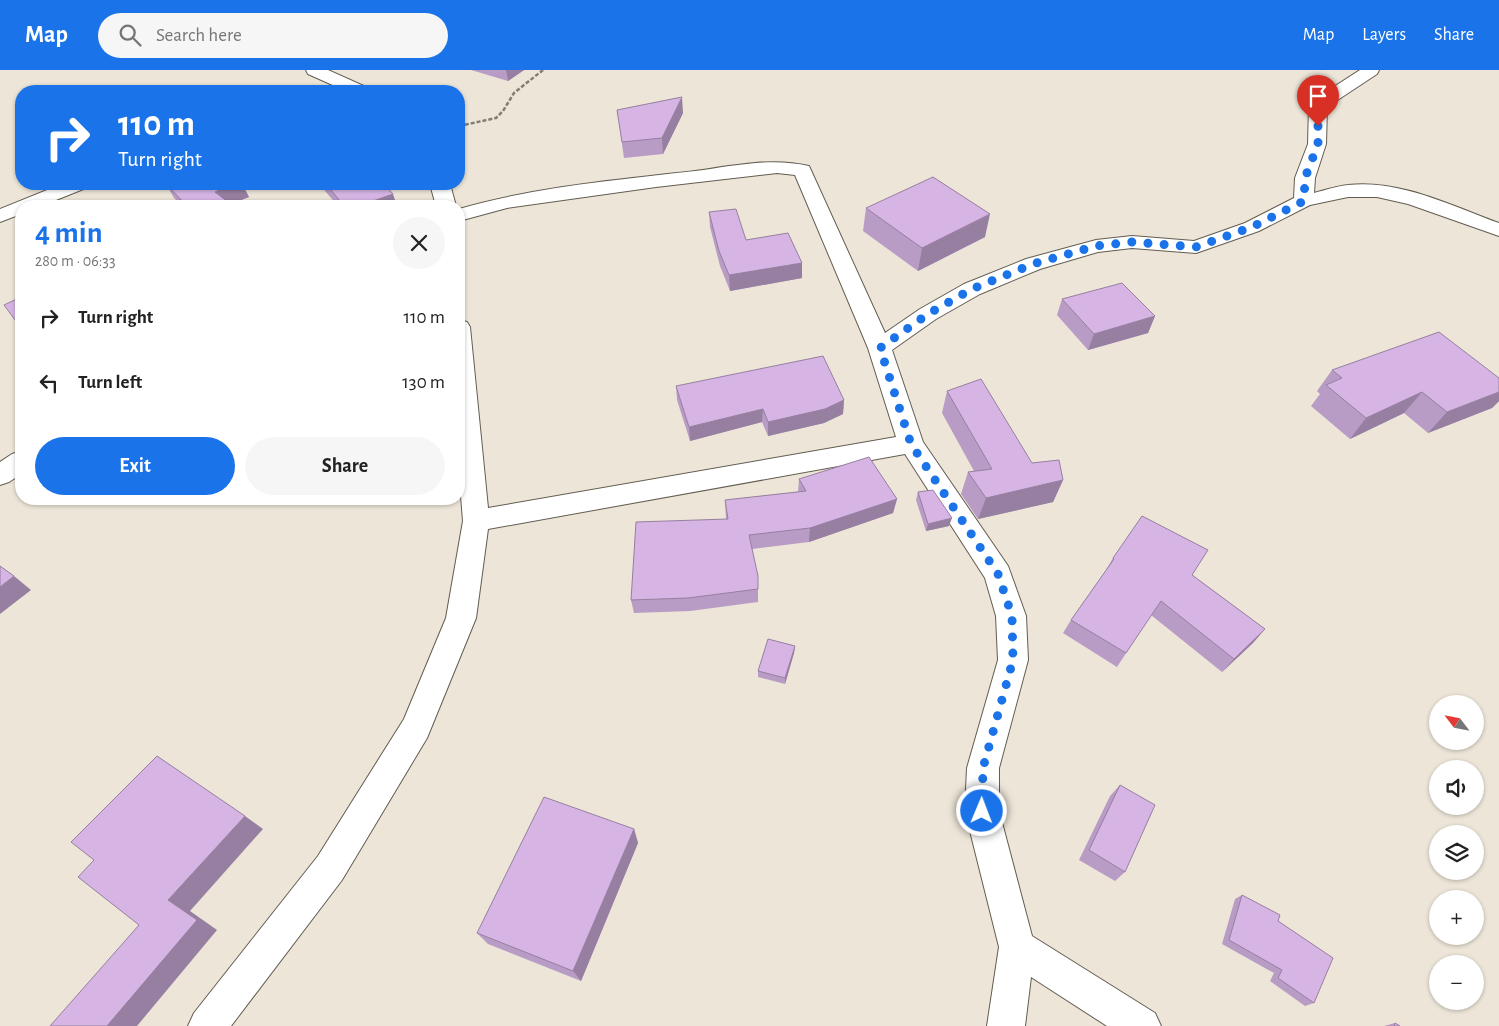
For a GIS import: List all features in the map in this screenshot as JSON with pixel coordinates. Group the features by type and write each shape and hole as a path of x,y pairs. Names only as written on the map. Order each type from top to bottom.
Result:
{"street":[{"path":"314,70 345,85"},
{"path":"1304,201 1305,178 1318,144 1318,105 1371,70"},
{"path":"465,213 505,202 656,181 776,167 802,170 880,348 911,444 998,574 1012,616 1013,660 983,768 982,811 1017,947 1006,1026"},
{"path":"40,200 64,190"},
{"path":"880,348 928,314 972,289 1033,264 1096,246 1132,242 1196,247 1252,227 1304,201 1348,191 1377,191 1414,199 1499,230"},
{"path":"0,216 15,210"},
{"path":"207,1026 330,868 416,728 461,618 476,520 465,395"},
{"path":"476,520 911,444"},
{"path":"0,475 15,465"},
{"path":"1017,947 1142,1026"}],"path":[{"path":"465,125 496,118 503,111 514,93 543,70"}],"building":[{"path":"682,97 662,138 622,142 617,110"},
{"path":"933,177 990,214 922,248 866,208"},
{"path":"172,190 220,190 215,192 225,200 181,200"},
{"path":"331,190 389,190 393,194 376,200 339,200"},
{"path":"736,209 746,240 788,233 802,263 729,275 719,251 709,212"},
{"path":"1122,283 1155,316 1094,334 1062,299"},
{"path":"15,300 15,320 4,305"},
{"path":"1439,332 1499,378 1499,392 1447,412 1422,392 1366,418 1326,385 1342,378 1332,370"},
{"path":"823,356 844,400 825,409 768,422 763,409 689,427 676,386"},
{"path":"981,379 1032,463 1059,460 1063,480 986,498 968,472 992,469 947,391"},
{"path":"869,457 897,499 810,528 749,535 758,576 758,589 688,598 631,600 636,522 728,519 725,500 806,491 799,479"},
{"path":"933,490 952,518 928,524 918,492"},
{"path":"1142,516 1208,550 1192,575 1265,629 1234,659 1161,601 1126,653 1071,620"},
{"path":"0,566 14,576 0,587"},
{"path":"768,639 795,646 785,678 758,671"},
{"path":"157,756 245,816 168,900 197,920 107,1026 50,1026 139,925 78,877 94,860 71,842"},
{"path":"1120,785 1155,805 1125,872 1089,850"},
{"path":"544,797 634,829 573,971 477,933"},
{"path":"1242,895 1280,915 1278,921 1333,958 1314,1003 1278,978 1282,970 1229,940"}],"route":[{"path":"982,811 983,768 1013,660 1012,616 998,574 911,444 880,348 928,314 972,289 1033,264 1096,246 1132,242 1196,247 1252,227 1304,201 1305,178 1318,144 1318,126"}]}
